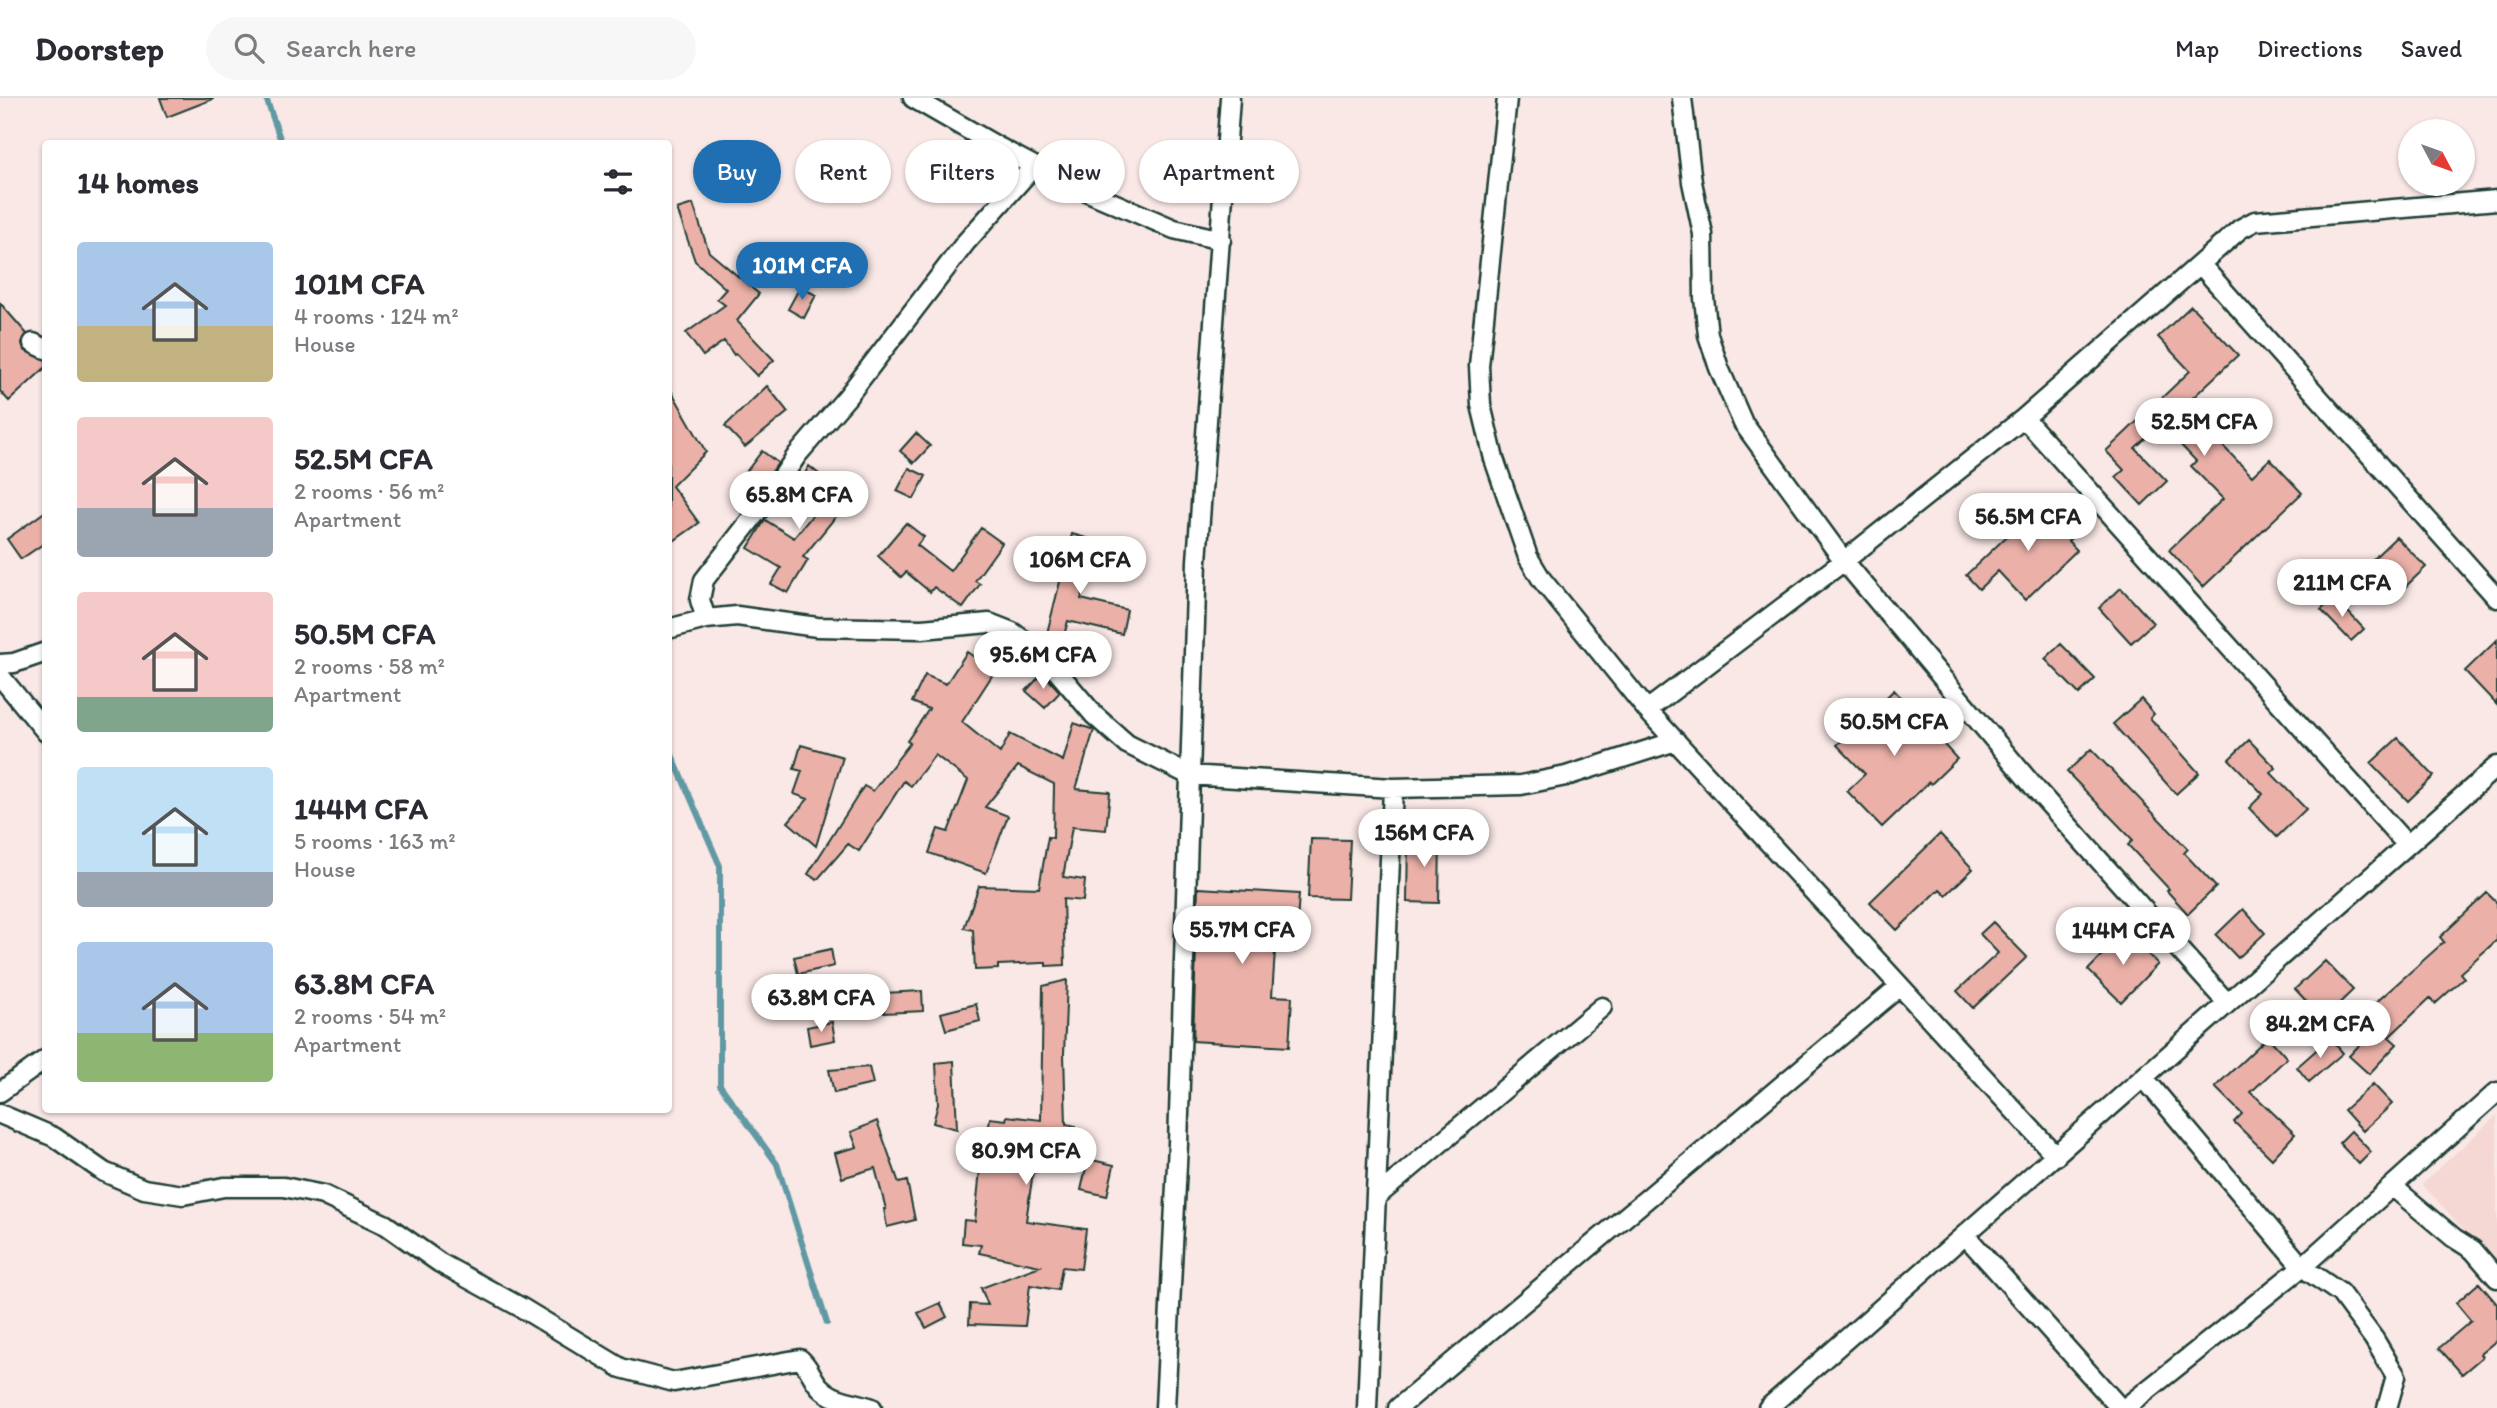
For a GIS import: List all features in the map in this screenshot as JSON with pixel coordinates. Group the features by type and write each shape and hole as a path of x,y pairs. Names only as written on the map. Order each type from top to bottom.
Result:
{"street":[{"path":"913,98 1033,165"},
{"path":"1165,1408 1178,1144 1197,561 1230,98"},
{"path":"1507,98 1479,366 1480,405 1494,458 1528,557 1542,580 1647,710 2056,1156"},
{"path":"1682,98 1692,182 1703,234 1704,298 1708,335 1743,423 1844,561 2033,786 2227,1003"},
{"path":"706,619 700,600 704,580 771,494 797,455 847,397 966,242 1033,167"},
{"path":"1647,710 1844,561 2024,418 2231,235 2255,221 2497,200"},
{"path":"1116,203 1174,229 1220,240"},
{"path":"2200,264 2497,598"},
{"path":"2024,418 2407,845"},
{"path":"672,628 706,619 737,616 817,627 908,629 989,623 1012,632 1031,645 1094,715 1127,744 1189,775 1393,788 1521,785 1566,776 1676,741"},
{"path":"0,664 13,663 42,653"},
{"path":"0,676 42,727"},
{"path":"1768,1408 2497,766"},
{"path":"1367,1408 1393,788"},
{"path":"1398,1408 1900,986"},
{"path":"1376,1197 1602,1007"},
{"path":"0,1092 42,1062"},
{"path":"2144,1078 2302,1266 2340,1293 2374,1339 2396,1376 2387,1408"},
{"path":"1965,1235 2123,1408 2302,1266 2497,1092"},
{"path":"0,1114 54,1136 104,1172 144,1189 183,1195 224,1186 284,1187 323,1195 386,1225 440,1262 621,1368 674,1382 800,1359 810,1368 819,1387 842,1401 856,1402 872,1408"},
{"path":"2392,1186 2454,1238 2473,1250 2497,1278"}],"shaded area":[{"path":"2497,1115 2497,1266 2422,1184"}],"building":[{"path":"160,98 213,98 213,99 167,117"},
{"path":"693,204 709,252 759,294 737,321 774,360 757,376 734,355 724,341 703,356 686,333 725,305 717,299 726,289 695,261 677,209"},
{"path":"800,287 816,295 804,318 788,309"},
{"path":"0,303 27,334 22,343 24,350 42,358 42,371 9,401 0,391"},
{"path":"2191,306 2238,355 2184,406 2252,476 2270,459 2302,493 2203,587 2169,550 2223,499 2191,466 2196,461 2161,424 2135,448 2167,481 2142,505 2116,477 2124,470 2106,451 2190,371 2158,337"},
{"path":"767,386 788,412 745,447 725,426"},
{"path":"672,392 706,452 672,486"},
{"path":"916,433 930,446 914,463 900,451"},
{"path":"762,451 778,463 760,489 743,476"},
{"path":"809,466 850,499 803,557 808,560 788,593 771,584 781,568 748,548 765,520 794,538 823,502 797,488"},
{"path":"909,468 926,476 914,499 897,491"},
{"path":"672,486 699,523 672,542"},
{"path":"2044,501 2075,534 2068,541 2077,550 2025,600 1998,571 1979,589 1966,575"},
{"path":"42,514 42,545 21,559 7,539"},
{"path":"906,523 924,537 917,545 950,571 981,528 1002,543 975,581 980,584 963,608 934,587 930,592 906,572 901,577 878,556"},
{"path":"1072,534 1097,541 1081,599 1127,610 1122,634 1068,621 1061,646 1045,641"},
{"path":"2396,537 2426,567 2401,591 2372,560"},
{"path":"2121,588 2153,623 2131,643 2099,608"},
{"path":"2334,597 2364,629 2351,641 2321,610"},
{"path":"2497,640 2497,705 2465,671"},
{"path":"2061,644 2095,679 2079,694 2045,659"},
{"path":"967,652 995,671 962,722 1000,753 1010,734 1063,761 1074,723 1094,730 1076,789 1110,792 1106,830 1072,827 1063,877 1085,880 1083,901 1063,899 1065,965 998,965 998,969 975,970 973,930 964,928 979,886 1039,888 1048,837 1053,838 1054,784 1018,766 985,807 1008,816 986,873 929,853 938,829 948,832 968,780 935,755 911,786 904,781 859,851 848,844 817,880 808,874 864,786 873,791 910,743 907,741 929,709 912,702 925,675 946,684"},
{"path":"1043,673 1060,692 1045,708 1026,691"},
{"path":"1894,690 1957,759 1882,827 1847,791 1865,774 1837,745"},
{"path":"2141,699 2154,714 2150,718 2199,773 2176,794 2113,724"},
{"path":"2398,738 2434,776 2408,801 2371,763"},
{"path":"2249,740 2276,768 2271,773 2306,809 2277,837 2249,808 2263,794 2229,759"},
{"path":"801,745 843,757 816,846 788,822 808,799 794,794 802,771 794,769"},
{"path":"2091,749 2188,849 2184,853 2216,887 2188,914 2128,845 2133,840 2067,772"},
{"path":"1940,834 1973,869 1946,895 1940,889 1897,930 1870,902"},
{"path":"1408,836 1440,836 1439,903 1407,902"},
{"path":"1311,839 1350,840 1347,899 1308,898"},
{"path":"1198,888 1299,894 1295,952 1275,951 1272,996 1292,997 1289,1047 1193,1041"},
{"path":"2487,893 2497,903 2497,940 2460,973 2464,978 2435,1004 2430,998 2389,1037 2397,1044 2369,1074 2349,1056 2384,1019 2372,1006 2444,942 2440,937"},
{"path":"2243,909 2265,933 2238,958 2216,935"},
{"path":"1993,922 2027,957 1973,1008 1957,991 1998,953 1980,934"},
{"path":"2125,932 2158,964 2121,1002 2088,970"},
{"path":"831,949 834,966 798,974 794,957"},
{"path":"2325,961 2353,990 2323,1019 2295,989"},
{"path":"1067,980 1064,1054 1066,1124 1076,1126 1069,1160 1040,1154 1037,1172 1033,1172 1026,1221 1086,1229 1081,1269 1062,1267 1058,1290 1030,1285 1025,1326 969,1324 970,1304 988,1305 981,1288 1040,1266 979,1253 981,1245 962,1243 964,1220 975,1221 980,1169 983,1169 990,1118 1006,1120 1007,1116 1041,1120 1043,986"},
{"path":"922,991 923,1011 884,1013 883,993"},
{"path":"976,1004 980,1021 946,1030 941,1013"},
{"path":"832,1022 835,1040 810,1045 807,1027"},
{"path":"2268,1037 2287,1058 2251,1092 2295,1134 2272,1159 2234,1122 2242,1114 2215,1087"},
{"path":"2330,1038 2343,1053 2309,1082 2297,1067"},
{"path":"954,1061 957,1129 933,1123 938,1104 936,1063"},
{"path":"869,1067 873,1084 834,1093 829,1070"},
{"path":"2373,1084 2392,1104 2363,1131 2344,1110"},
{"path":"877,1121 899,1183 907,1181 915,1220 887,1227 886,1209 875,1168 842,1178 835,1153 857,1147 851,1132"},
{"path":"2351,1131 2371,1152 2359,1164 2339,1143"},
{"path":"1088,1159 1114,1165 1107,1196 1081,1190"},
{"path":"2479,1283 2497,1304 2497,1340 2462,1374 2439,1348 2471,1321 2456,1303"},
{"path":"940,1303 947,1317 926,1328 918,1313"}],"waterway":[{"path":"266,98 281,140"},
{"path":"672,755 720,866 720,1085 777,1164 827,1323"}]}
